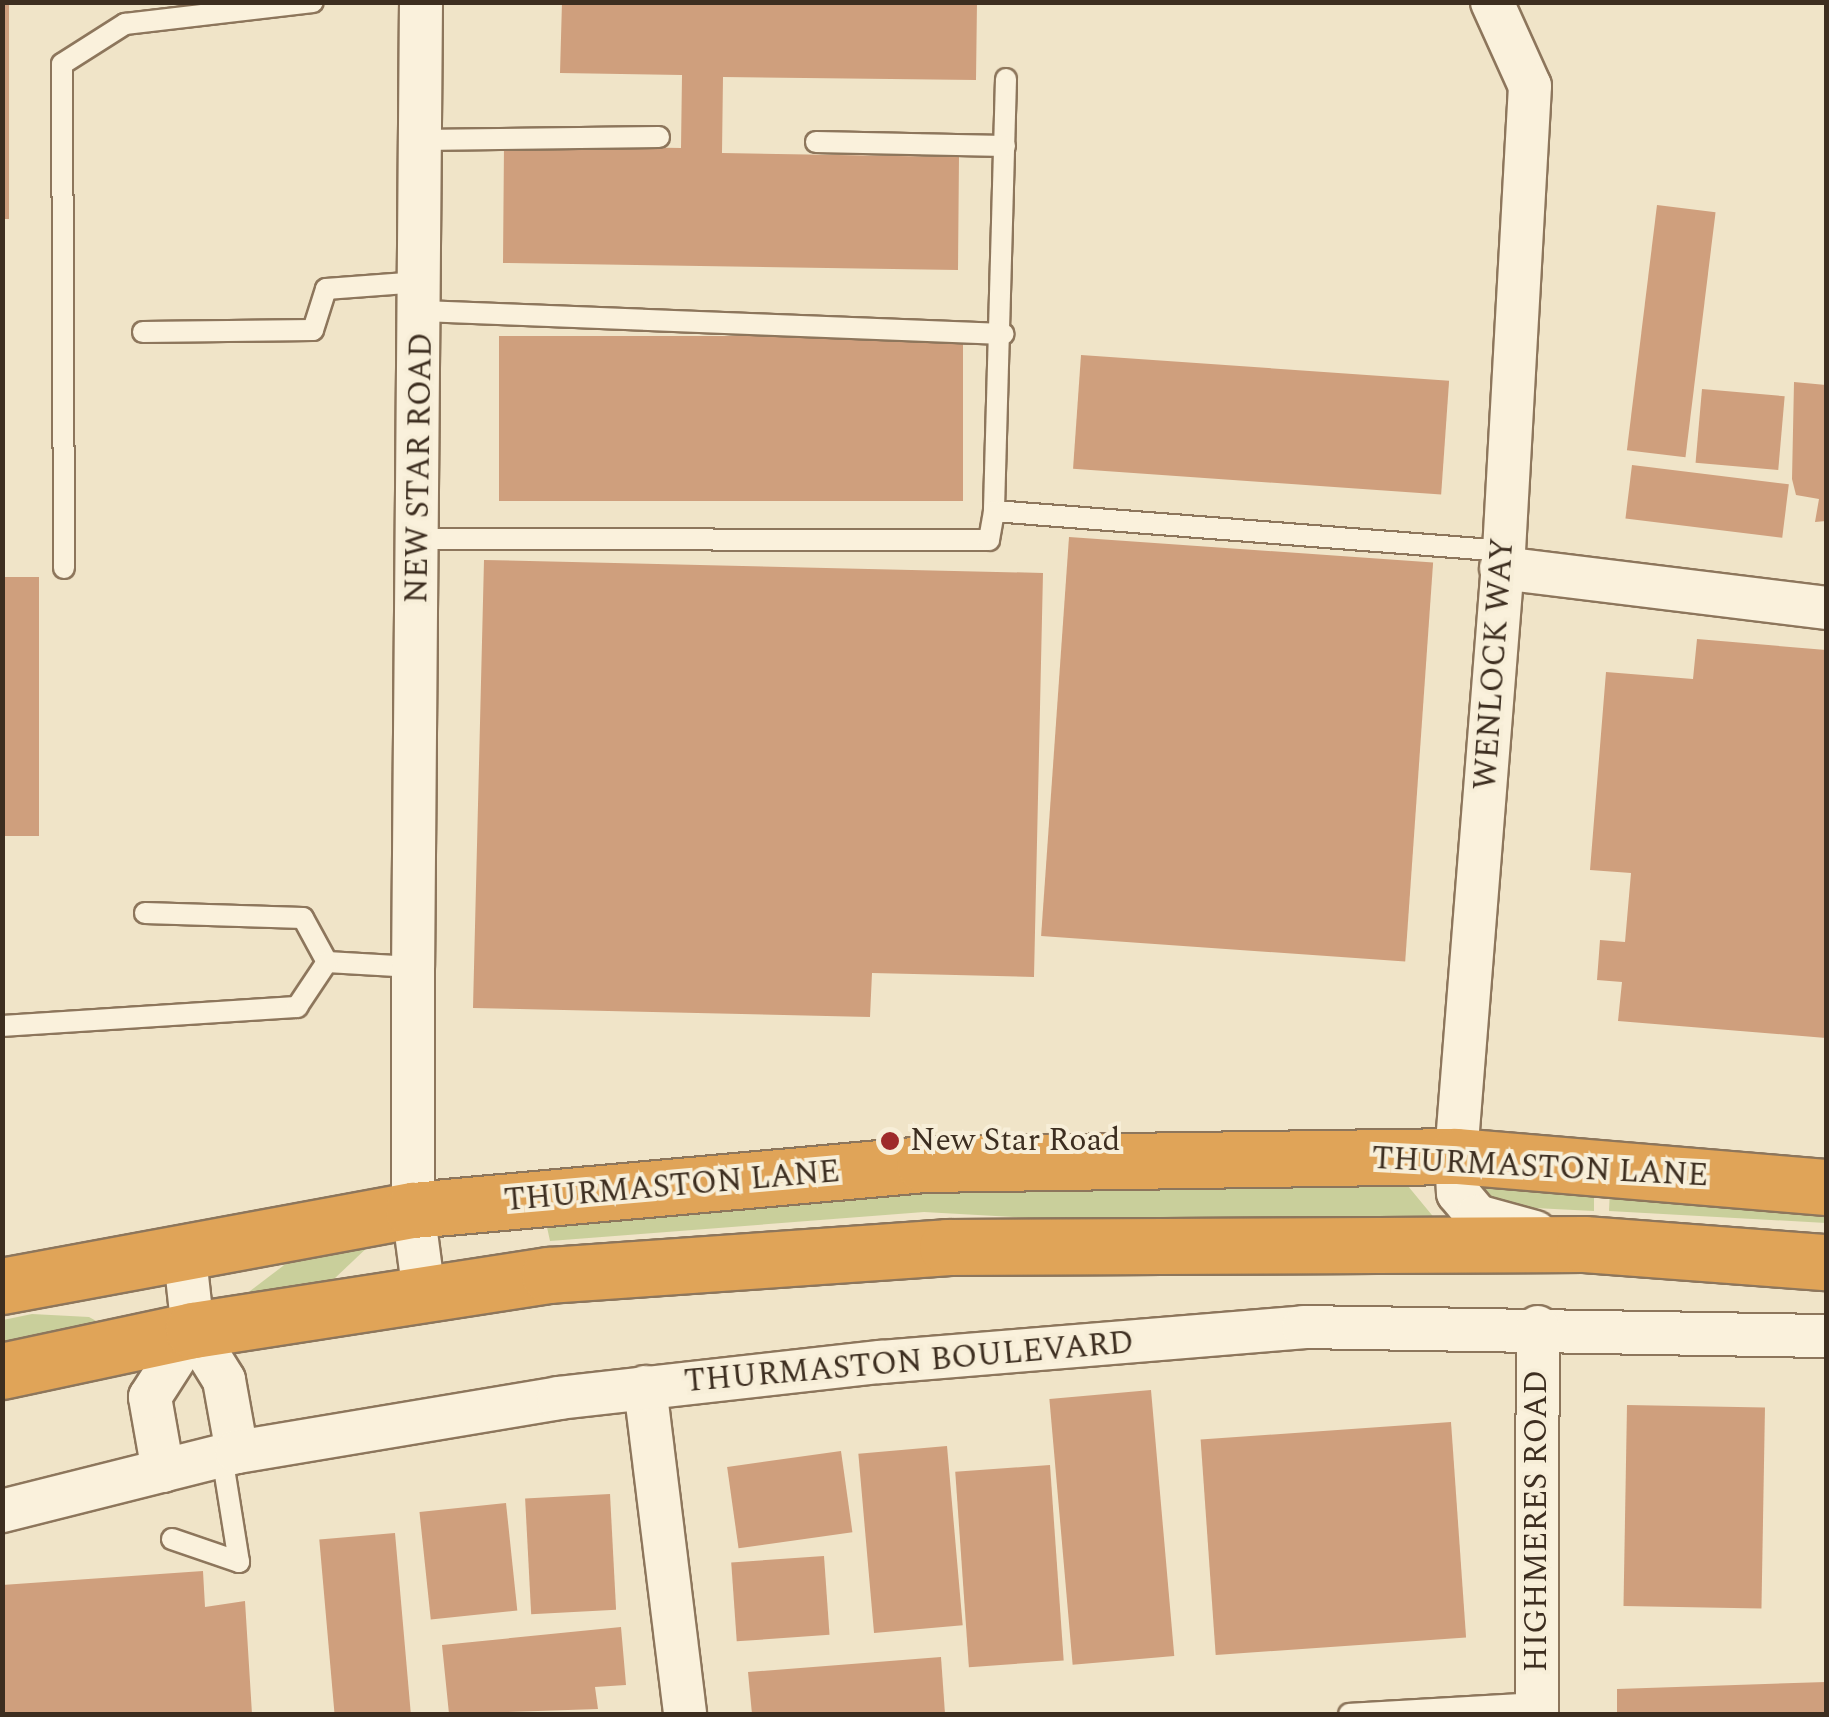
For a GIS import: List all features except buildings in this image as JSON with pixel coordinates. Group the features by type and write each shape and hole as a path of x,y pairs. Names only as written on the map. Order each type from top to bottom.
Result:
{"highway":[{"name":"THURMASTON LANE","path":"2,1286 184,1249 413,1210 924,1164 1456,1156 1826,1187"},
{"path":"2,1371 193,1330 548,1275 947,1247 1584,1244 1826,1262"}],"street":[{"name":"NEW STAR ROAD","path":"422,2 413,1210 424,1294"},
{"name":"WENLOCK WAY","path":"1492,2 1530,86 1502,560 1456,1156 1458,1193 1477,1216 1584,1244"},
{"path":"1502,560 1826,608"},
{"path":"184,1249 193,1330 224,1380 229,1454"},
{"name":"THURMASTON BOULEVARD","path":"2,1511 229,1454 645,1387 1303,1328 1538,1327 1826,1336"},
{"name":"HIGHMERES ROAD","path":"1537,1709 1538,1327"},
{"path":"162,1471 150,1396 193,1330"},
{"path":"645,1387 685,1714"}],"lane":[{"path":"64,568 62,64 125,24 313,2"},
{"path":"418,539 989,540 1004,334 1006,79"},
{"path":"421,140 659,137"},
{"path":"816,142 1006,146"},
{"path":"143,332 313,330 326,288 1004,334"},
{"path":"994,511 1502,560"},
{"path":"145,913 303,918 327,962"},
{"path":"327,962 413,968"},
{"path":"2,1026 297,1008 327,962"},
{"path":"172,1540 239,1562 229,1454"},
{"path":"1349,1714 1537,1709"}],"green space":[{"path":"1403,1180 1436,1220 1135,1224 924,1212 550,1241 545,1218 945,1186"},
{"path":"1474,1182 1594,1187 1594,1211 1512,1207 1474,1191"},
{"path":"1610,1189 1826,1204 1826,1223 1609,1211"},
{"path":"372,1243 334,1279 304,1293 233,1304 300,1253"},
{"path":"32,1314 89,1317 107,1327 3,1348 3,1320"}],"place":[{"name":"New Star Road","path":"890,1141"}]}
